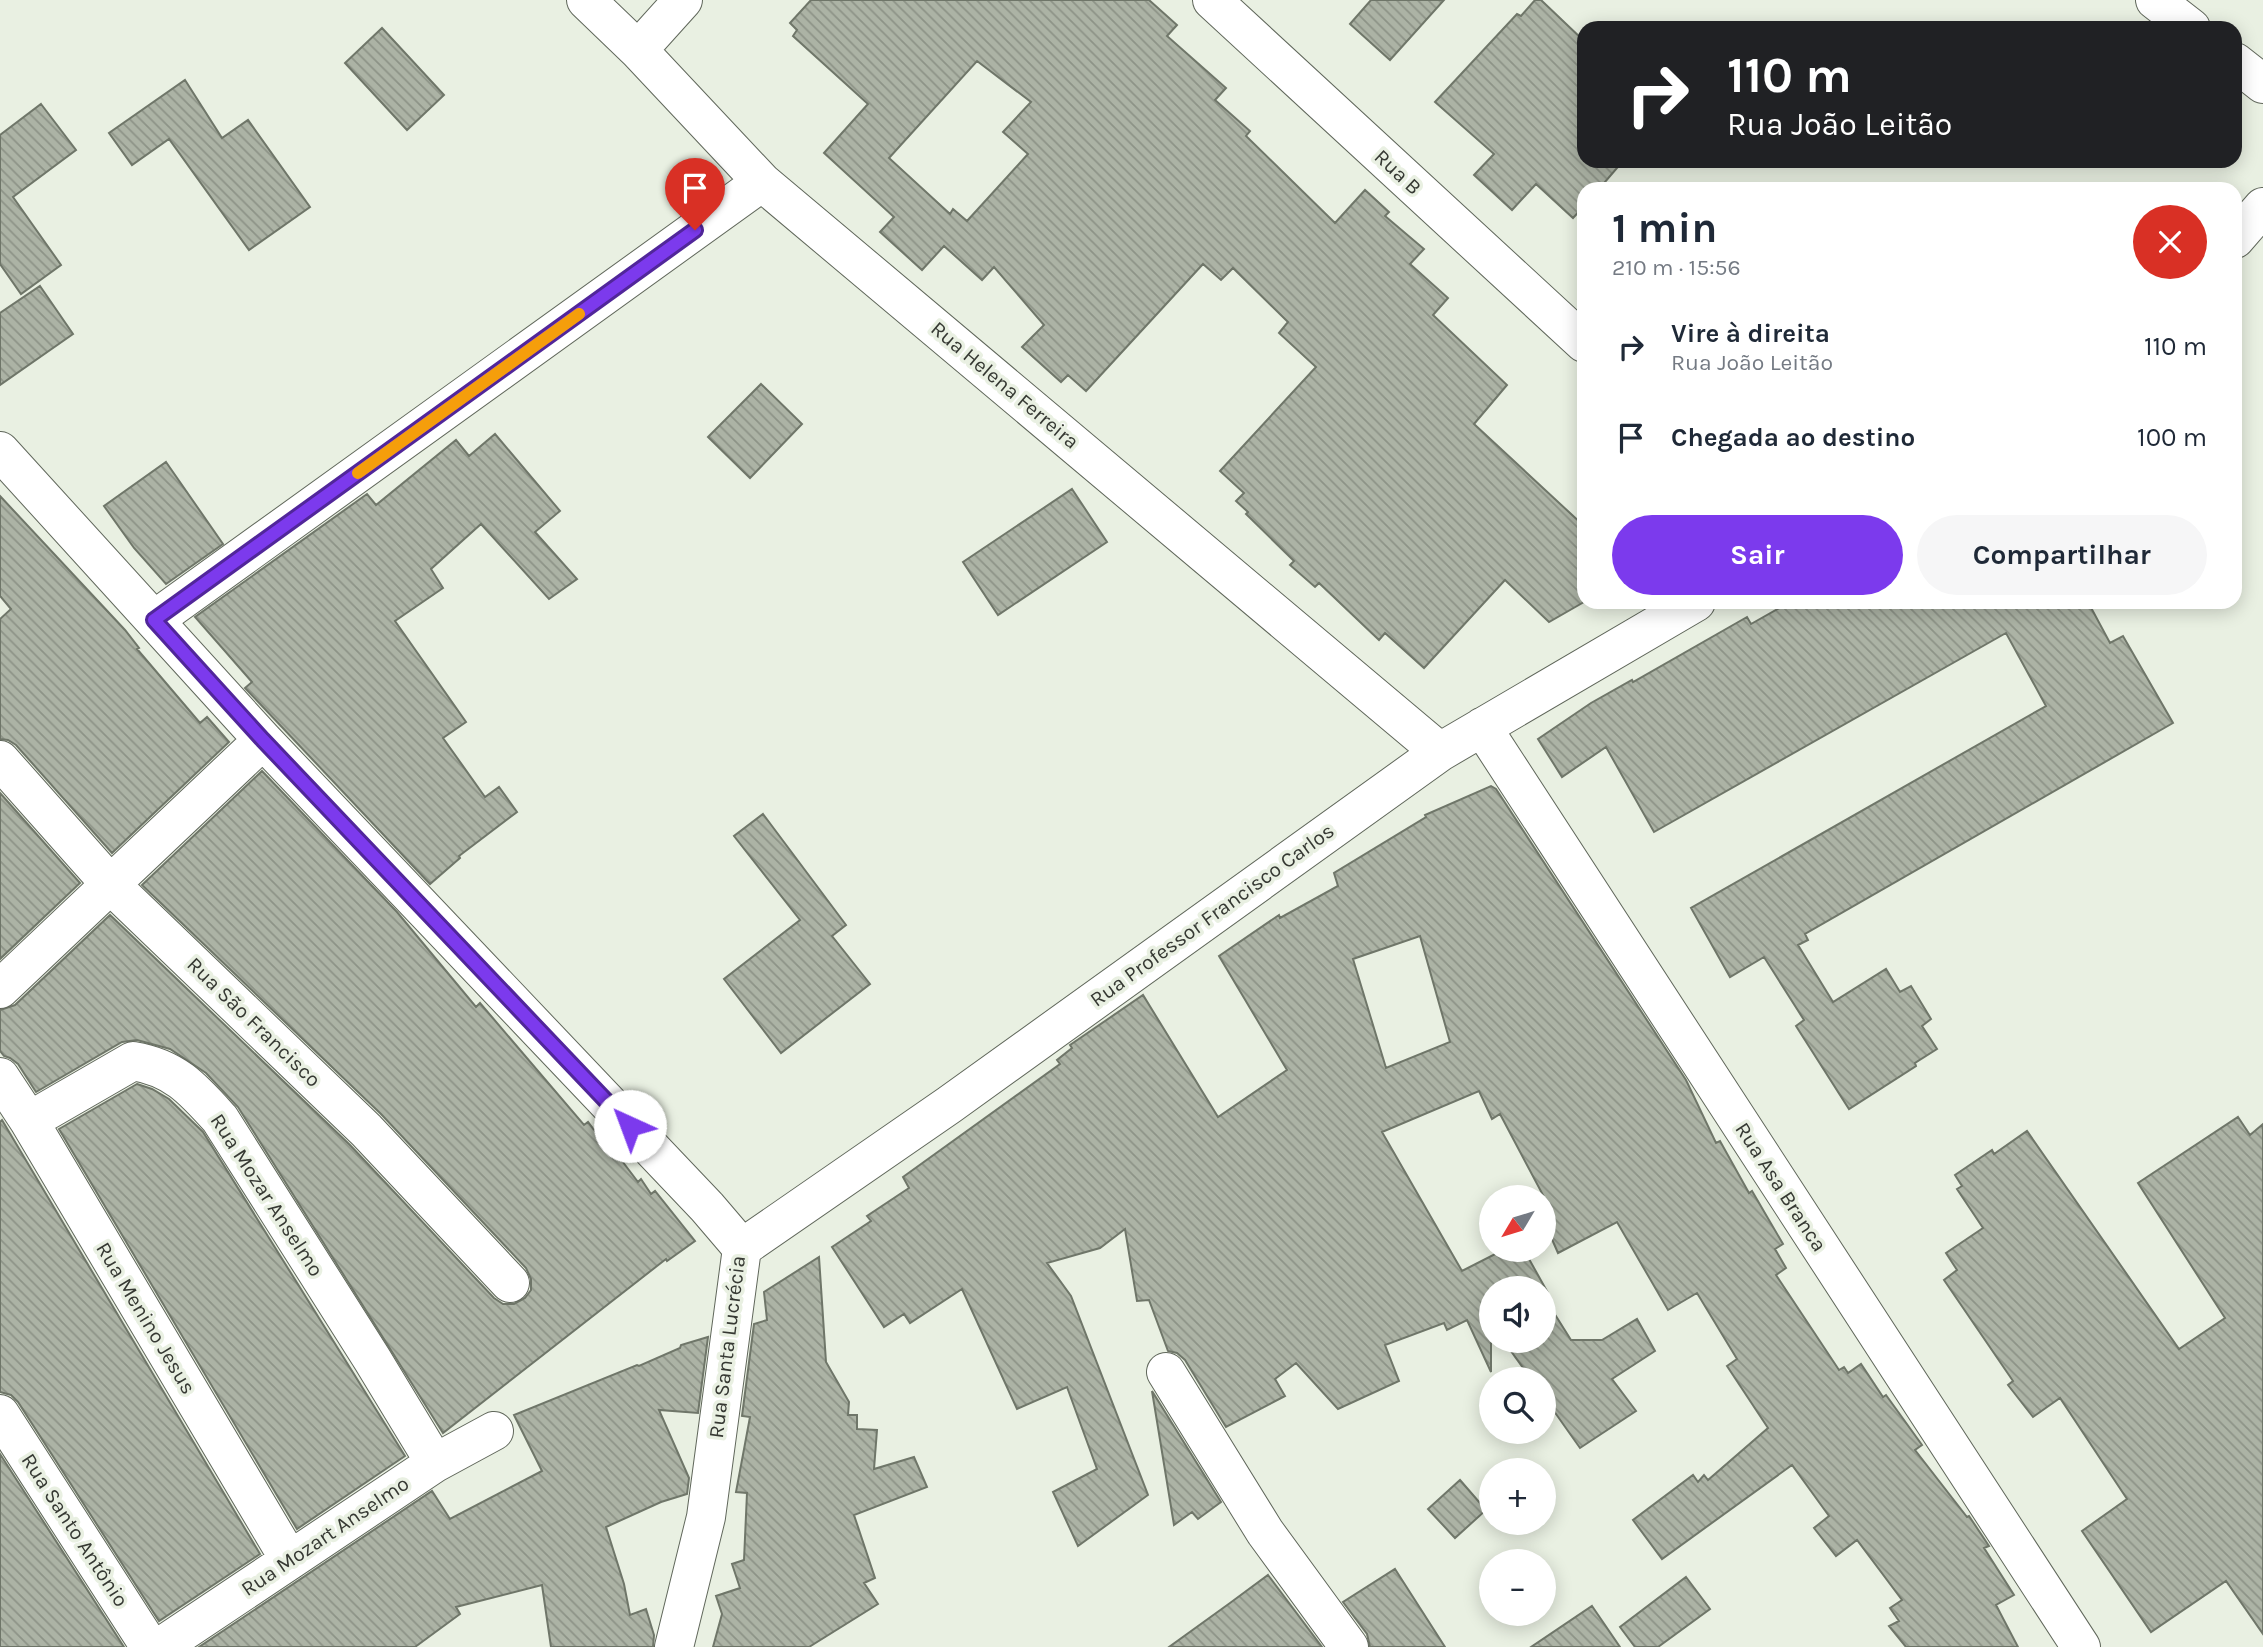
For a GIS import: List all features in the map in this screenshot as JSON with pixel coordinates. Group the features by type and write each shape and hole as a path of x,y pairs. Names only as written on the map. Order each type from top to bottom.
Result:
{"street":[{"name":"Rua Helena Ferreira","path":"586,0 638,50 762,182 1440,752"},
{"path":"638,50 683,0"},
{"name":"Rua B","path":"1212,0 1577,337"},
{"path":"2155,0 2183,21"},
{"path":"2242,68 2263,84"},
{"path":"154,620 762,182"},
{"path":"2242,231 2263,207"},
{"name":"Rua Santa Lucrécia","path":"5,464 707,1207 741,1248 706,1517 674,1647"},
{"name":"Rua Professor Francisco Carlos","path":"741,1248 948,1105 1440,752 1684,609"},
{"name":"Rua Asa Branca","path":"1482,727 2081,1647"},
{"path":"0,989 263,740"},
{"name":"Rua São Francisco","path":"0,760 111,884 366,1130 510,1283"},
{"name":"Rua Mozar Anselmo","path":"29,1121 133,1061 172,1073 194,1091 220,1119 435,1463"},
{"name":"Rua Menino Jesus","path":"0,1077 29,1121 289,1559"},
{"path":"1166,1372 1265,1532 1349,1647"},
{"name":"Rua Santo Antônio","path":"0,1414 150,1647"},
{"name":"Rua Mozart Anselmo","path":"160,1647 435,1463 494,1431"}],"building":[{"path":"811,0 1149,0 1177,25 1167,36 1226,88 1215,100 1250,131 1246,136 1335,223 1365,190 1389,212 1385,216 1424,249 1410,264 1448,298 1433,315 1507,385 1474,424 1577,520 1577,606 1549,622 1505,580 1424,668 1385,633 1379,640 1319,583 1315,587 1290,565 1294,561 1236,501 1244,493 1220,471 1316,367 1279,333 1288,322 1233,268 1221,280 1203,264 1086,391 1068,375 1061,382 1022,347 1044,325 994,267 982,280 944,246 922,270 880,232 894,217 824,153 868,104 793,36 797,30 790,23","holes":["977,61 1031,102 1003,132 1028,154 967,221 953,209 950,214 889,158"]},
{"path":"1371,0 1444,0 1390,60 1350,24"},
{"path":"1535,0 1541,0 1577,34 1577,168 1617,168 1605,182 1577,182 1577,214 1573,218 1536,184 1512,210 1474,175 1494,154 1435,102 1517,14 1521,16"},
{"path":"382,28 444,95 407,130 345,63"},
{"path":"185,80 222,138 248,120 310,207 249,250 169,139 132,165 109,133"},
{"path":"41,104 76,150 13,197 61,265 21,294 0,264 0,135"},
{"path":"40,286 73,334 0,385 0,313"},
{"path":"761,384 802,424 750,478 708,437"},
{"path":"495,434 560,511 535,532 577,579 549,599 481,524 431,569 443,588 395,621 466,722 443,738 485,797 499,787 517,812 459,856 460,858 430,884 245,688 252,682 195,617 367,494 376,505 456,440 469,456"},
{"path":"166,462 223,544 166,584 134,548 104,506"},
{"path":"1072,489 1107,542 998,615 963,562"},
{"path":"0,496 125,630 139,648 137,649 200,723 207,717 229,742 112,853 16,745 0,739 0,619 11,609 0,596"},
{"path":"1778,609 2092,609 2110,643 2123,636 2173,723 1805,934 1808,940 1798,945 1833,1002 1886,969 1900,992 1911,986 1931,1019 1922,1026 1937,1049 1915,1063 1916,1066 1849,1109 1796,1026 1804,1020 1764,957 1730,977 1691,908 2046,706 2006,633 1654,832 1606,747 1562,777 1538,739 1591,703 1747,617 1751,624"},
{"path":"262,771 397,912 476,1007 480,1003 584,1125 588,1122 607,1147 610,1145 638,1182 641,1179 651,1194 655,1191 695,1241 667,1261 666,1259 443,1433 238,1107 206,1073 170,1049 137,1040 122,1042 36,1092 18,1064 0,1051 0,1010 15,1005 110,915 350,1145 494,1298 503,1304 514,1304 525,1298 531,1290 531,1279 526,1268 381,1114 142,885"},
{"path":"1491,786 1496,789 1686,1080 1716,1143 1720,1141 1749,1193 1752,1191 1783,1244 1775,1249 1786,1268 1776,1275 1839,1370 1844,1367 1848,1373 1861,1364 1883,1397 1886,1395 1922,1445 1915,1450 1967,1517 1969,1516 1989,1546 1984,1548 2014,1595 1996,1605 2018,1647 1906,1647 1889,1626 1899,1621 1890,1608 1902,1600 1857,1540 1836,1556 1814,1528 1829,1516 1792,1465 1662,1559 1633,1520 1693,1475 1698,1482 1704,1475 1708,1480 1768,1428 1727,1366 1737,1359 1697,1293 1668,1310 1617,1222 1558,1253 1556,1185 1538,1185 1500,1114 1492,1119 1479,1091 1382,1132 1462,1271 1480,1262 1531,1262 1539,1276 1479,1276 1479,1346 1467,1320 1447,1330 1444,1323 1385,1345 1399,1381 1338,1409 1296,1363 1275,1379 1285,1396 1226,1427 1185,1360 1177,1353 1168,1351 1149,1300 1137,1301 1125,1229 1100,1248 1047,1263 1071,1296 1148,1495 1078,1546 1053,1492 1097,1469 1067,1387 1017,1409 962,1289 910,1323 904,1314 884,1327 832,1247 871,1221 867,1216 909,1188 903,1177 1060,1064 1057,1060 1072,1048 1070,1045 1143,995 1218,1117 1287,1070 1219,956 1279,915 1280,918 1338,886 1334,873 1426,817 1425,815","holes":["1420,936 1450,1042 1386,1068 1353,959"]},
{"path":"0,793 80,883 0,959"},
{"path":"763,814 846,925 832,936 870,984 781,1053 724,979 800,920 734,836"},
{"path":"137,1084 169,1099 203,1132 405,1456 297,1529 59,1129"},
{"path":"2238,1117 2250,1135 2263,1124 2263,1634 2226,1581 2151,1632 2082,1531 2127,1499 2060,1398 2033,1417 2008,1385 2013,1381 1944,1280 1957,1270 1946,1253 1983,1228 1957,1189 1962,1186 1955,1175 1992,1150 1994,1154 2027,1131 2179,1349 2225,1318 2138,1183"},
{"path":"2,1120 260,1554 159,1621 18,1402 11,1395 0,1392"},
{"path":"819,1257 826,1362 849,1402 848,1415 857,1415 857,1429 877,1430 874,1469 914,1457 927,1487 854,1515 875,1578 864,1583 878,1604 809,1647 713,1647 722,1614 716,1596 740,1588 732,1564 744,1560 747,1493 736,1492 750,1417 742,1416 754,1324 767,1320 764,1292"},
{"path":"1556,1316 1571,1340 1602,1340 1637,1319 1655,1351 1612,1379 1636,1411 1580,1448 1556,1414 1556,1367 1522,1367 1512,1353 1556,1353"},
{"path":"708,1337 698,1413 659,1410 689,1478 687,1494 661,1502 606,1527 624,1584 630,1615 646,1609 654,1635 653,1647 551,1647 542,1585 456,1607 460,1614 415,1647 199,1647 432,1491 450,1519 542,1471 514,1415 639,1366 680,1348 681,1345"},
{"path":"1482,1353 1491,1353 1491,1367"},
{"path":"1152,1391 1221,1502 1198,1519 1192,1512 1174,1525"},
{"path":"0,1454 124,1647 0,1647"},
{"path":"1460,1480 1479,1502 1479,1516 1455,1538 1428,1509"},
{"path":"1395,1569 1445,1647 1370,1647 1367,1634 1343,1602"},
{"path":"1268,1575 1322,1647 1169,1647 1230,1603"},
{"path":"1686,1577 1710,1609 1658,1647 1635,1647 1620,1627"},
{"path":"1592,1606 1620,1647 1531,1647"}],"slow traffic":[{"path":"358,473 579,314"}],"route":[{"path":"630,1126 263,740 154,620 695,230"}]}
